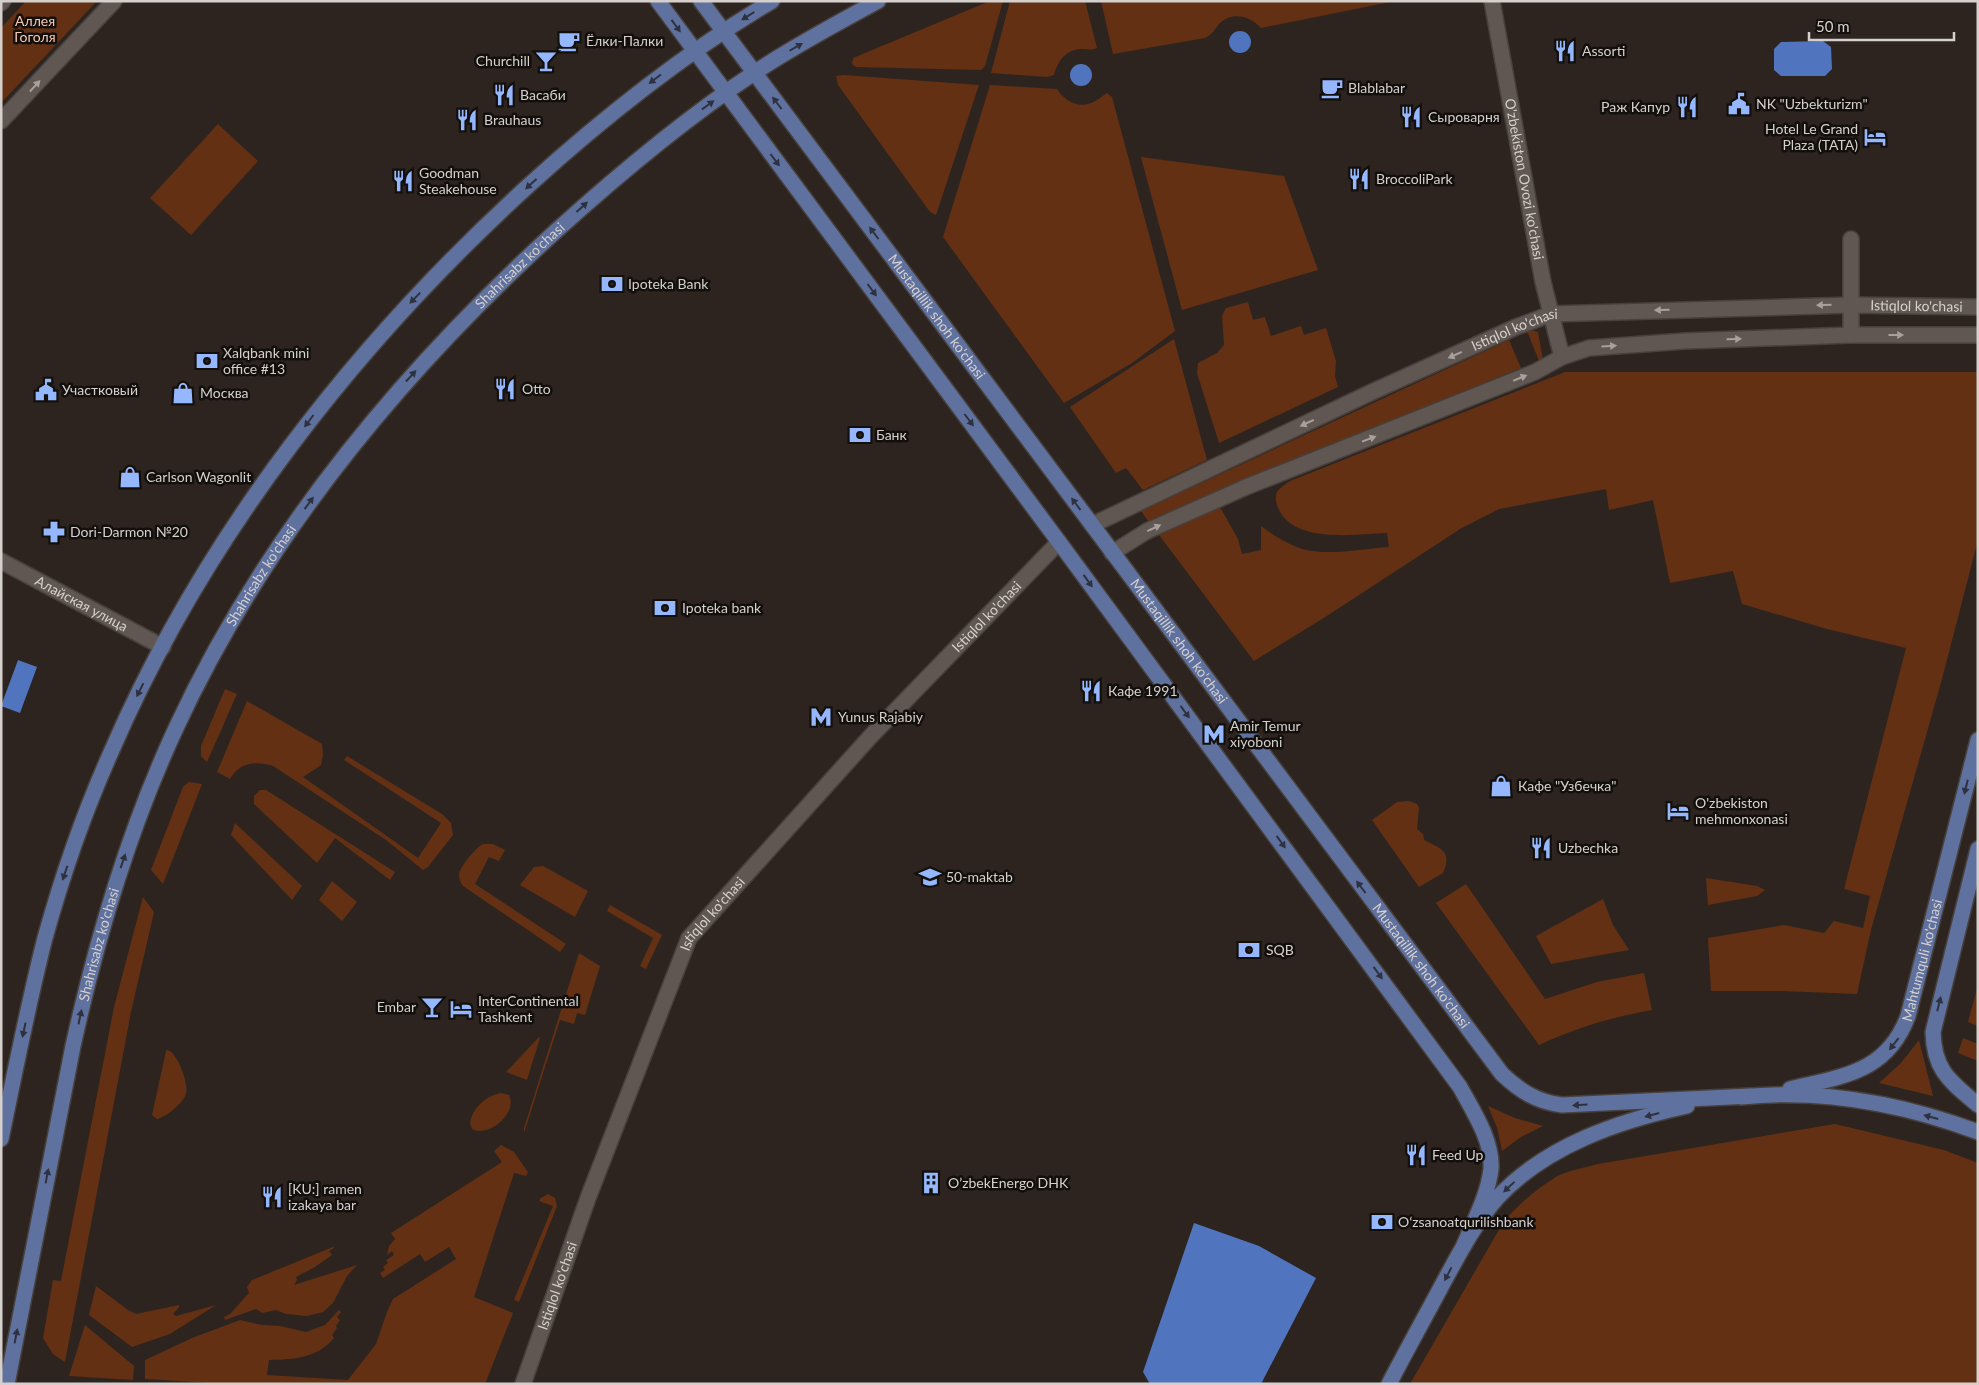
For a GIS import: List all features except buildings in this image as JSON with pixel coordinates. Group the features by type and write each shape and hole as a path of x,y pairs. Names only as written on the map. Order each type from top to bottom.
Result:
{"main road":[{"path":"658,1 1431,1044 1460,1087 1483,1131 1491,1164 1485,1190 1464,1245"},
{"name":"Mustaqillik shoh ko'chasi","path":"701,1 1502,1074 1518,1089 1542,1101 1568,1105 1751,1096"},
{"path":"1,1139 34,984 59,890 111,752 162,647 254,497 310,420 372,345 437,274 504,208 609,116 694,51 772,1"},
{"name":"Shahrisabz ko'chasi","path":"7,1384 67,1074 108,906 140,816 176,728 217,649 259,578 294,524 348,451 405,383 466,317 533,252 641,156 725,92 788,51 878,1"},
{"name":"Mahtumquli ko'chasi","path":"1769,1094 1860,1071 1875,1062 1899,1038 1908,1016 1978,740"},
{"name":"Mahtumquli ko'chasi","path":"1978,849 1933,1032 1935,1054 1944,1074 1978,1105"},
{"path":"1389,1384 1464,1245 1486,1213 1511,1185 1557,1152 1608,1128 1691,1105 1769,1094 1837,1097 1871,1103 1933,1117 1978,1132"},
{"path":"1378,1384 1432,1303"}],"street":[{"path":"1,121 114,1"},
{"name":"O'zbekiston Ovozi ko'chasi","path":"1492,1 1543,282 1562,357"},
{"path":"1851,239 1851,335"},
{"name":"Istiqlol ko'chasi","path":"1092,526 1374,392 1516,327 1551,314 1852,304 1978,307"},
{"name":"Istiqlol ko'chasi","path":"1112,553 1147,531 1246,487 1535,372 1562,357 1589,348 1685,341 1851,335 1978,335"},
{"name":"Istiqlol ko'chasi","path":"523,1384 588,1198 689,938 870,737 1059,542"},
{"name":"Алайская улица","path":"1,560 162,647"}],"green space":[{"name":"Аллея Гоголя","path":"26,1 97,1 1,103 1,28"},
{"path":"990,1 1003,1 985,66 981,70 856,67 852,64 853,58"},
{"path":"1010,1 1085,1 1097,48 1075,50 1066,54 1060,61 1054,75 1047,77 991,73"},
{"path":"1101,1 1395,1 1261,28 1252,20 1235,16 1224,20 1205,38 1113,54"},
{"path":"844,75 979,85 936,215 930,212 838,85 836,76"},
{"path":"990,85 1057,89 1065,98 1080,105 1091,103 1107,93 1112,97 1175,331 1132,363 1064,403 943,237"},
{"path":"218,124 258,161 191,235 150,198"},
{"path":"1141,157 1284,176 1318,270 1182,310"},
{"path":"1248,302 1253,320 1265,317 1271,336 1301,326 1304,335 1326,328 1336,361 1335,376 1338,387 1219,443 1197,373 1198,363 1217,353 1224,345 1222,316 1226,308"},
{"path":"1527,331 1538,332 1543,360 1539,361"},
{"path":"1174,339 1207,460 1143,490 1126,468 1116,473 1070,407"},
{"path":"1509,340 1521,368 1148,521 1141,511"},
{"path":"1565,372 1978,372 1978,540 1942,679 1871,930 1857,994 1711,991 1708,938 1784,925 1824,933 1834,921 1863,928 1870,896 1844,889 1906,648 1827,629 1742,604 1733,571 1670,583 1653,500 1609,510 1606,489 1499,509 1460,529 1254,661 1159,535 1220,507 1238,539 1242,554 1261,550 1261,526 1291,545 1312,551 1334,552 1389,547 1387,533 1325,534 1309,532 1295,526 1284,518 1277,505 1276,493 1290,481"},
{"path":"225,689 237,694 207,762 201,756 201,746"},
{"path":"247,701 322,744 323,755 321,765 303,777 418,858 441,823 344,760 347,756 442,814 451,823 453,835 428,867 423,870 386,840 273,766 248,764 238,769 230,779 217,772"},
{"path":"189,782 202,784 163,884 151,870 183,787"},
{"path":"260,790 266,790 395,872 390,880 335,838 317,863 254,804 254,796"},
{"path":"1409,801 1417,804 1419,808 1417,829 1423,834 1424,840 1440,848 1446,855 1446,866 1443,873 1419,887 1372,820 1397,802"},
{"path":"235,823 302,886 292,900 231,835"},
{"path":"483,844 493,844 505,850 499,861 489,857 475,884 566,944 560,952 463,886 460,882 459,874 465,862"},
{"path":"543,866 588,891 575,917 520,885 534,867"},
{"path":"1706,878 1757,886 1765,890 1757,896 1708,905"},
{"path":"332,881 357,902 342,921 319,900"},
{"path":"1466,884 1545,999 1597,982 1644,973 1652,1010 1594,1024 1539,1045 1436,903"},
{"path":"143,897 154,912 131,1012 65,1362 53,1354 43,1338 53,1280 61,1281 114,1007"},
{"path":"1603,899 1613,925 1629,950 1551,964 1536,936"},
{"path":"610,905 662,935 646,969 640,966 653,938 607,911"},
{"path":"579,953 600,966 585,1015 577,1013 574,1024 560,1020 524,1133 524,1128"},
{"path":"1978,985 1978,1026 1968,1022"},
{"path":"539,1037 527,1080 506,1072"},
{"path":"1963,1038 1978,1044 1978,1061 1958,1053"},
{"path":"1919,1040 1933,1096 1879,1083 1901,1063"},
{"path":"167,1050 175,1056 178,1062 186,1083 186,1094 174,1109 157,1119 152,1115"},
{"path":"501,1093 509,1095 511,1102 506,1116 494,1127 479,1131 472,1129 471,1117 477,1107 491,1096"},
{"path":"1488,1106 1515,1118 1543,1126 1521,1137 1502,1151 1497,1128"},
{"path":"1835,1124 1944,1150 1978,1163 1978,1384 1410,1384 1504,1221 1528,1197 1556,1177 1598,1164"},
{"path":"501,1145 514,1152 528,1172 526,1176 514,1173 474,1297 513,1313 485,1384 226,1384 145,1379 145,1360 192,1338 240,1320 306,1332 325,1325 339,1310 341,1312 337,1317 340,1320 332,1335 334,1338 327,1345 312,1354 269,1360 267,1375 348,1380 376,1344 393,1299 456,1259 449,1247 425,1262 420,1254 383,1278 380,1273 385,1270 383,1267 388,1263 386,1260 394,1255 392,1251 387,1255 389,1246 395,1239 391,1233 502,1162 494,1151"},
{"path":"548,1194 555,1198 557,1206 519,1302 514,1300 553,1206 539,1201"},
{"path":"333,1247 329,1251 332,1255 296,1277 297,1280 294,1285 357,1265 347,1276 333,1303 323,1312 307,1316 286,1314 276,1310 262,1313 256,1309 225,1320 224,1317 230,1314 249,1293 247,1287 252,1280"},
{"path":"96,1286 136,1314 179,1305 173,1314 176,1316 216,1305 170,1334 132,1347 89,1315"},
{"path":"85,1325 134,1366 133,1380 69,1376"}],"water":[{"path":"1240,31 1248,34 1251,42 1248,50 1240,53 1232,50 1229,42 1232,34"},
{"path":"1823,41 1831,47 1832,69 1825,76 1781,76 1774,70 1774,49 1781,42"},
{"path":"1081,64 1089,67 1092,75 1089,83 1081,86 1073,83 1070,75 1073,67"},
{"path":"18,660 37,667 20,713 1,706"},
{"path":"1194,1223 1259,1246 1316,1278 1261,1384 1150,1384 1143,1372"}],"place":[{"name":"Ёлки-Палки","path":"569,41"},
{"name":"Assorti","path":"1565,51"},
{"name":"Churchill","path":"546,61"},
{"name":"Blablabar","path":"1332,88"},
{"name":"Васаби","path":"504,95"},
{"name":"NK \"Uzbekturizm\"","path":"1739,104"},
{"name":"Раж Капур","path":"1687,107"},
{"name":"Сыроварня","path":"1411,117"},
{"name":"Brauhaus","path":"467,120"},
{"name":"Hotel Le Grand Plaza (TATA)","path":"1875,137"},
{"name":"BroccoliPark","path":"1359,179"},
{"name":"Goodman Steakehouse","path":"403,181"},
{"name":"Ipoteka Bank","path":"612,284"},
{"name":"Xalqbank mini office #13","path":"207,361"},
{"name":"Otto","path":"505,389"},
{"name":"Участковый","path":"46,390"},
{"name":"Москва","path":"183,393"},
{"name":"Банк","path":"860,435"},
{"name":"Carlson Wagonlit","path":"130,477"},
{"name":"Dori-Darmon №20","path":"54,532"},
{"name":"Ipoteka bank","path":"665,608"},
{"name":"Кафе 1991","path":"1091,691"},
{"name":"Yunus Rajabiy","path":"821,717"},
{"name":"Amir Temur xiyoboni","path":"1214,734"},
{"name":"Кафе \"Узбечка\"","path":"1501,786"},
{"name":"O'zbekiston mehmonxonasi","path":"1678,811"},
{"name":"Uzbechka","path":"1541,848"},
{"name":"50-maktab","path":"930,877"},
{"name":"SQB","path":"1249,950"},
{"name":"Embar","path":"432,1007"},
{"name":"InterContinental Tashkent","path":"461,1009"},
{"name":"Feed Up","path":"1416,1155"},
{"name":"O’zbekEnergo DHK","path":"931,1183"},
{"name":"[KU:] ramen izakaya bar","path":"272,1197"},
{"name":"Oʻzsanoatqurilishbank","path":"1382,1222"}]}
